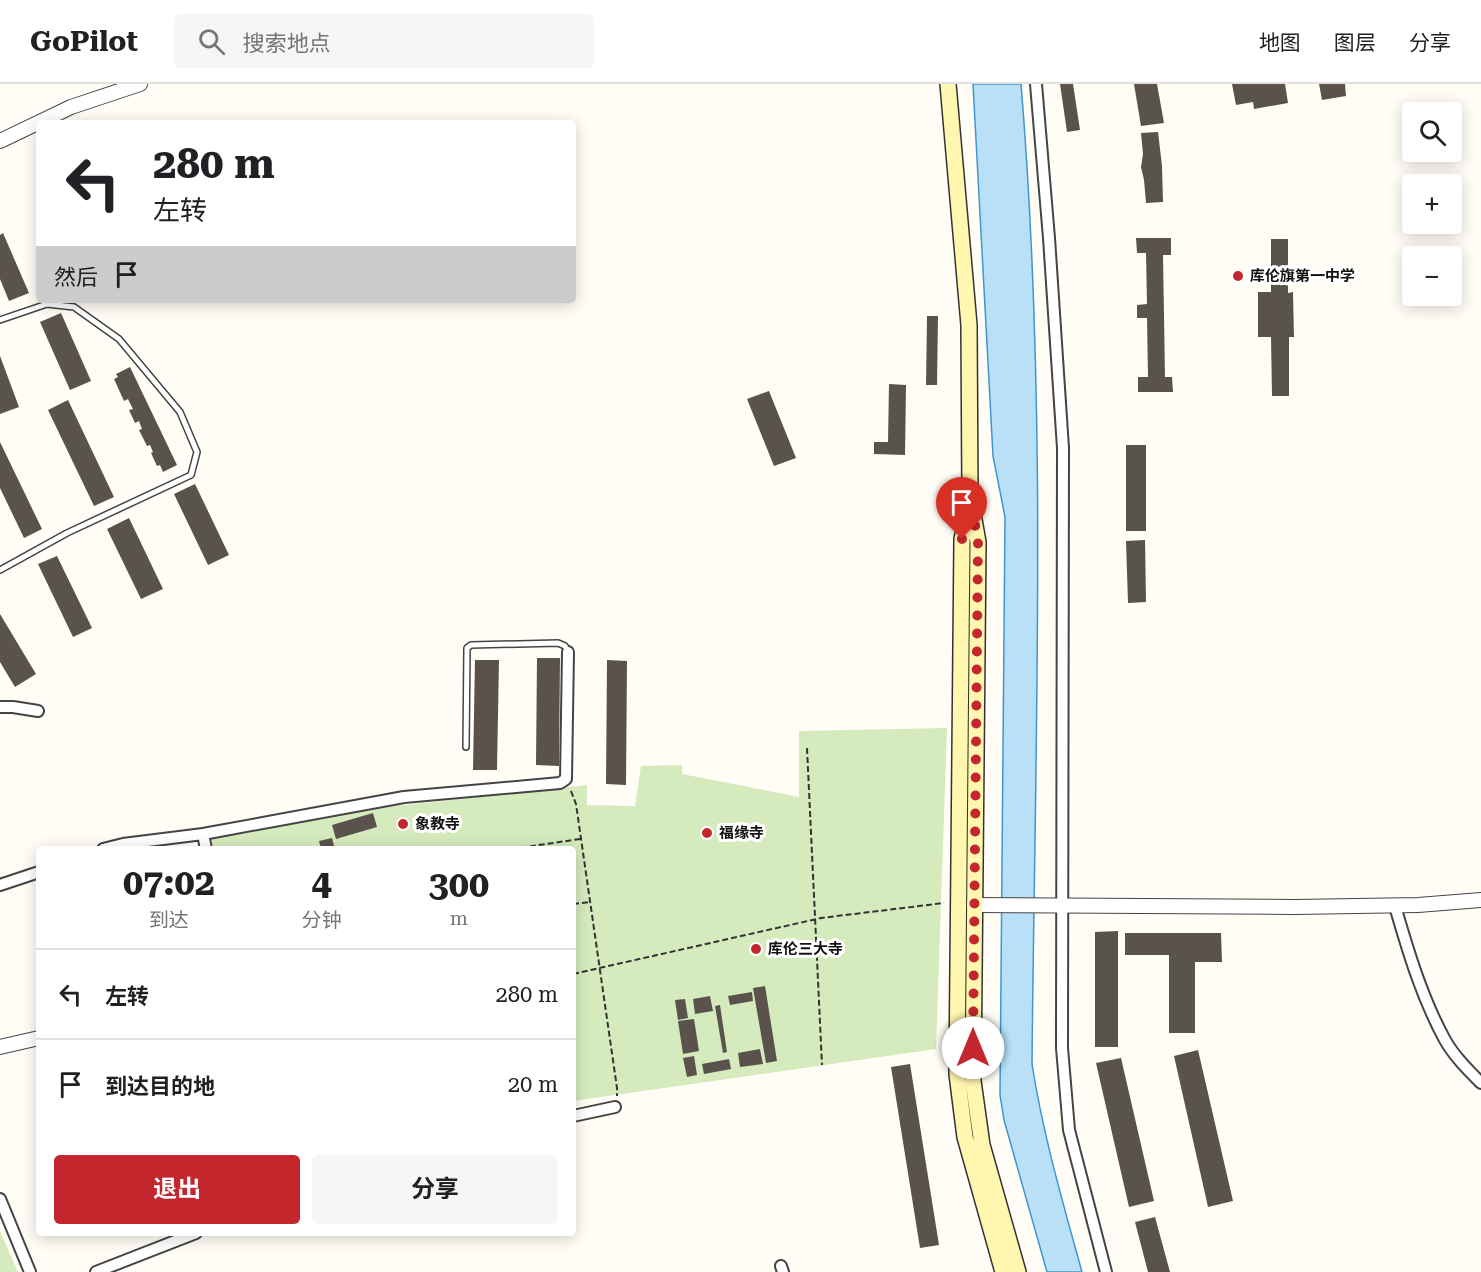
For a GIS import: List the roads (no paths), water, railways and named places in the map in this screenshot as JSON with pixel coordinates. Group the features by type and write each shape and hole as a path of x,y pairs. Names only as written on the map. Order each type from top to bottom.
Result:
{"main road":[{"path":"948,84 969,325 970,497 978,542 973,1081 982,1145 1018,1272"},
{"path":"970,497 962,539 957,1074 960,1107 972,1165 1003,1272"}],"street":[{"path":"44,120 71,107 140,84"},
{"path":"1036,84 1063,448 1062,1048 1070,1130 1106,1272"},
{"path":"0,141 36,124"},
{"path":"115,846 203,834 404,797 560,783 566,779 568,652"},
{"path":"0,707 38,711"},
{"path":"203,834 205,846"},
{"path":"0,885 36,873"},
{"path":"974,905 1395,906 1481,900"},
{"path":"1395,906 1415,972 1446,1041 1481,1083"},
{"path":"0,1047 36,1039"},
{"path":"576,1115 615,1107"},
{"path":"0,1199 30,1272"},
{"path":"96,1272 188,1236"}],"lane":[{"path":"0,320 47,304 74,307 119,339 127,348 180,412 197,452 191,476 67,534 0,570"},
{"path":"465,747 467,648 471,645 558,643 565,646 568,652"}],"water":[{"path":"973,84 1021,84 1035,329 1037,451 1037,697 1032,1064 1048,1143 1082,1272 1047,1272 1004,1120 1000,1095 1005,517 993,456"}],"place":[{"name":"库伦旗第一中学","path":"1238,276"},
{"name":"象教寺","path":"403,824"},
{"name":"福缘寺","path":"707,833"},
{"name":"库伦三大寺","path":"756,949"}]}
